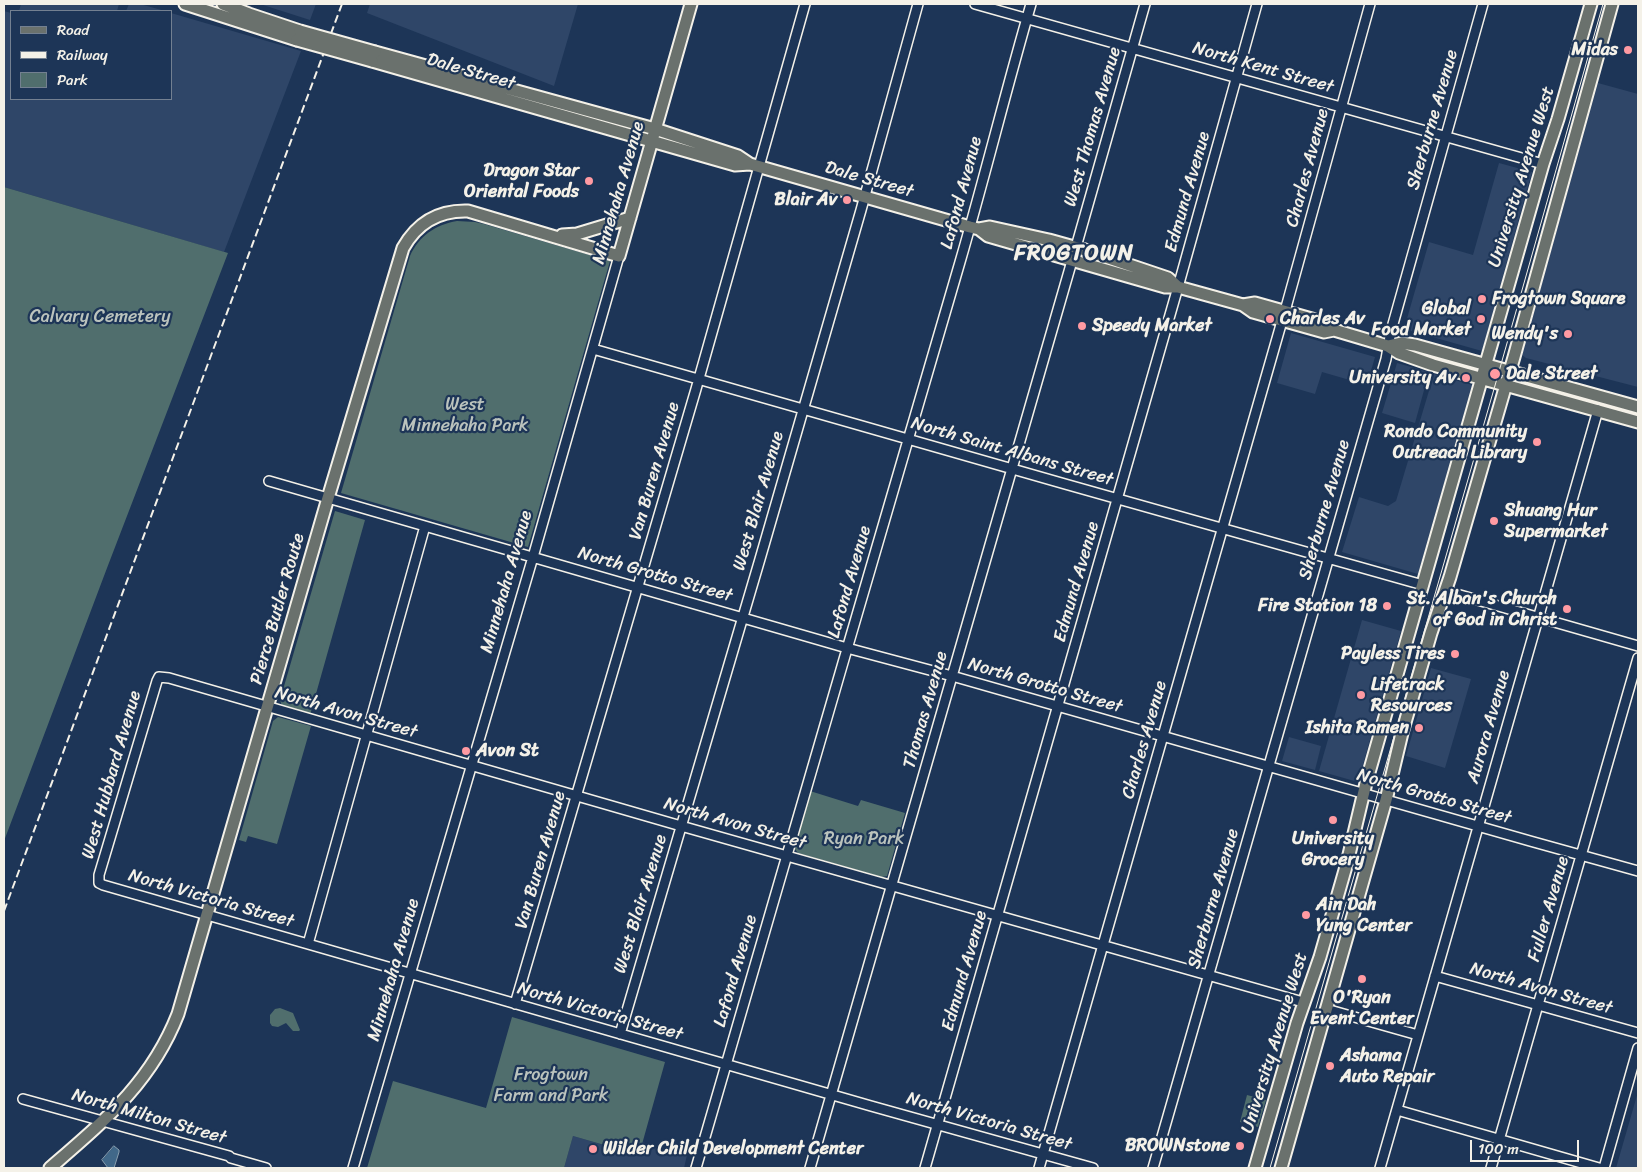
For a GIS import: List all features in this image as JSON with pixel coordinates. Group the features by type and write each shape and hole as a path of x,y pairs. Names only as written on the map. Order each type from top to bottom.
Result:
{"main road":[{"name":"Dale Street","path":"185,4 299,35 735,165 755,165"},
{"name":"Dale Street","path":"223,4 299,35"},
{"name":"Minnehaha Avenue","path":"619,256 691,4"},
{"name":"University Avenue West","path":"1256,1168 1303,1002 1320,957 1347,863 1363,794 1543,164 1591,4"},
{"path":"1281,1168 1386,800 1404,724 1431,633 1446,591 1506,385 1612,4"},
{"name":"Dale Street","path":"374,57 655,129 738,156 755,165 974,228 988,236 1165,287 1178,286 1243,305 1253,312 1326,322 1334,330 1388,346 1408,356 1638,422"},
{"name":"Pierce Butler Route","path":"50,1168 104,1120 138,1084 166,1043 178,1014 328,498 403,248 413,232 427,220 457,211 479,214 619,256"},
{"path":"554,235 577,234 630,218"},
{"name":"Dale Street","path":"974,228 990,227 1076,247 1168,278 1178,286"},
{"name":"Dale Street","path":"1388,346 1402,343 1486,364 1638,407"}],"street":[{"name":"Van Buren Avenue","path":"515,1004 698,380 755,165 805,4"},
{"name":"West Blair Avenue","path":"620,1034 743,617 918,4"},
{"name":"North Kent Street","path":"975,4 1543,164"},
{"name":"Lafond Avenue","path":"696,1168 805,788 908,440 974,228 1031,4"},
{"name":"West Thomas Avenue","path":"1072,260 1145,4"},
{"name":"Edmund Avenue","path":"925,1168 1118,499 1257,4"},
{"name":"Charles Avenue","path":"1039,1168 1284,316 1370,4"},
{"name":"Sherburne Avenue","path":"1153,1168 1328,558 1483,4"},
{"name":"Minnehaha Avenue","path":"353,1168 533,557 619,256"},
{"name":"Thomas Avenue","path":"810,1168 1072,260"},
{"name":"North Saint Albans Street","path":"593,349 802,410 1423,585"},
{"name":"Aurora Avenue","path":"1380,1168 1598,410"},
{"name":"North Grotto Street","path":"269,481 847,648 952,676 1638,871"},
{"path":"308,944 425,526"},
{"path":"1446,591 1638,646"},
{"name":"Fuller Avenue","path":"1491,1168 1638,658"},
{"name":"North Avon Street","path":"159,677 169,678 268,706 366,736 1303,1002"},
{"name":"West Hubbard Avenue","path":"99,883 99,875 155,685 159,677"},
{"name":"North Victoria Street","path":"99,883 207,916 831,1095 1093,1168"},
{"name":"North Avon Street","path":"1435,976 1638,1033"},
{"path":"1326,1009 1418,1034"},
{"path":"1604,1168 1638,1048"},
{"name":"North Milton Street","path":"23,1099 104,1120 266,1168"},
{"path":"1396,1110 1599,1168"}],"shaded area":[{"path":"21,4 119,4 117,10 19,10"},
{"path":"129,4 140,4 161,10 126,10"},
{"path":"260,4 316,4 310,20"},
{"path":"370,4 578,4 554,86 367,13"},
{"path":"4,11 10,13 10,100 172,100 172,13 301,51 224,252 4,187"},
{"path":"1598,83 1638,94 1638,387 1526,358 1522,355"},
{"path":"1499,163 1532,172 1482,351 1404,329 1429,242 1473,255"},
{"path":"1291,333 1375,357 1367,385 1322,372 1315,394 1277,383"},
{"path":"1397,363 1429,372 1415,423 1382,413"},
{"path":"1434,374 1472,385 1418,574 1342,552 1359,497 1388,506 1396,501"},
{"path":"1362,620 1401,631 1358,782 1319,771"},
{"path":"1431,668 1471,679 1445,768 1406,756"},
{"path":"1289,737 1321,746 1315,770 1282,761"},
{"path":"1638,1092 1638,1168 1616,1168"},
{"name":"Wilder Child Development Center","path":"573,1136 638,1155 642,1142 687,1155 684,1168 564,1168"},
{"path":"114,1146 119,1152 114,1168 108,1168 102,1160"}],"green space":[{"name":"Calvary Cemetery","path":"4,187 228,253 4,841"},
{"name":"West Minnehaha Park","path":"457,221 484,224 610,261 528,547 341,493 410,256 418,243 429,232 442,225"},
{"path":"335,511 365,520 310,715 282,706 280,700"},
{"path":"278,717 311,726 277,844 248,836 246,842 239,840 273,721"},
{"name":"Ryan Park","path":"810,791 858,806 861,800 905,813 887,876 882,877 798,853 794,848"},
{"path":"280,1008 293,1013 299,1031 293,1031 286,1023 278,1027 272,1026 270,1015 275,1009"},
{"name":"Frogtown Farm and Park","path":"512,1017 665,1062 639,1155 573,1136 564,1168 367,1168 393,1081 486,1108"},
{"path":"1247,1095 1266,1100 1258,1127 1240,1122"}],"tram line":[{"path":"1270,1168 1603,4"}],"railway":[{"path":"4,911 342,4"}],"place":[{"name":"Midas","path":"1628,50"},
{"name":"Dragon Star Oriental Foods","path":"589,181"},
{"name":"Blair Av","path":"847,200"},
{"name":"Frogtown Square","path":"1482,299"},
{"name":"Charles Av","path":"1270,319"},
{"name":"Global Food Market","path":"1481,319"},
{"name":"Speedy Market","path":"1082,326"},
{"name":"Wendy's","path":"1568,334"},
{"name":"Dale Street","path":"1495,374"},
{"name":"University Av","path":"1466,378"},
{"name":"Rondo Community Outreach Library","path":"1537,442"},
{"name":"Shuang Hur Supermarket","path":"1494,521"},
{"name":"Fire Station 18","path":"1387,606"},
{"name":"St. Alban's Church of God in Christ","path":"1567,609"},
{"name":"Payless Tires","path":"1455,654"},
{"name":"Lifetrack Resources","path":"1361,695"},
{"name":"Ishita Ramen","path":"1419,728"},
{"name":"Avon St","path":"466,751"},
{"name":"University Grocery","path":"1333,820"},
{"name":"Ain Dah Yung Center","path":"1306,915"},
{"name":"O'Ryan Event Center","path":"1362,979"},
{"name":"Ashama Auto Repair","path":"1330,1066"},
{"name":"BROWNstone","path":"1240,1146"},
{"name":"Wilder Child Development Center","path":"593,1149"}],"district":[{"name":"FROGTOWN","path":"1074,254"}]}
